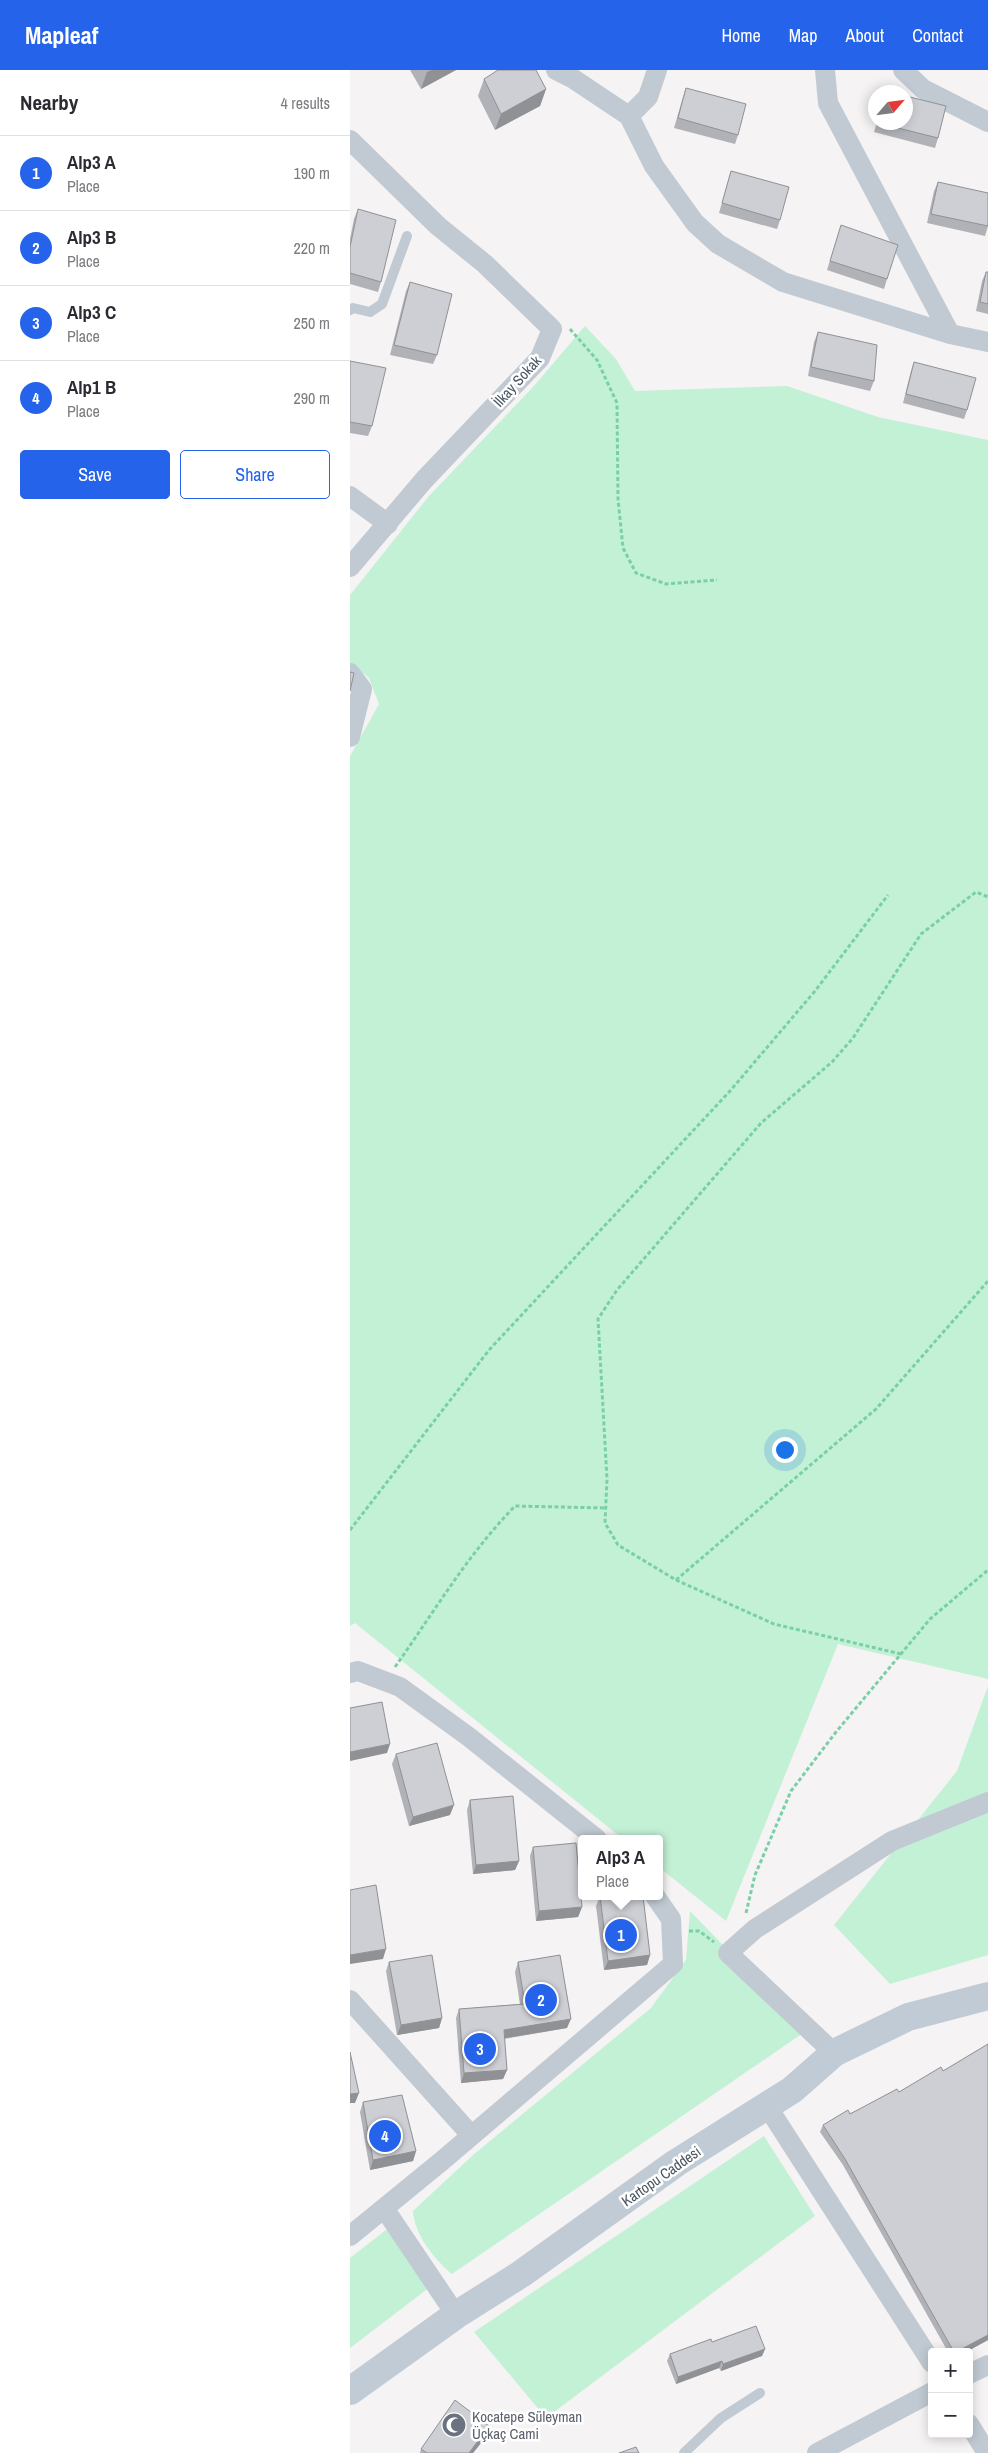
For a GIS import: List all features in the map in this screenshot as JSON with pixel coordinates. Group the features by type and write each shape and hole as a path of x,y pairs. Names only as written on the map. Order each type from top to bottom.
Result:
{"street":[{"path":"556,70 572,78 629,116 654,166 695,222 718,244 783,282 950,334 988,342"},
{"path":"629,116 648,97 657,70"},
{"path":"825,70 828,103 950,334"},
{"path":"903,70 923,90 988,122"},
{"path":"350,140 438,226 485,264 552,329"},
{"name":"İlkay Sokak","path":"350,567 424,480 540,358 552,329"},
{"path":"350,496 388,524"},
{"path":"350,673 362,689 350,737"},
{"path":"350,1672 358,1672 400,1687 469,1737 592,1835"},
{"path":"834,2053 728,1953 755,1929 892,1841 988,1802"},
{"path":"350,2236 672,1964 672,1919 658,1900"},
{"name":"Kartopu Caddesi","path":"350,2391 456,2315 521,2274 676,2163 792,2090 834,2053 908,2017 988,1996"},
{"path":"350,2000 471,2135"},
{"path":"767,2106 928,2357"},
{"path":"384,2208 456,2315"},
{"path":"973,2372 988,2365"},
{"path":"817,2453 930,2393"},
{"path":"973,2430 987,2453"}],"lane":[{"path":"350,310 353,308 370,312 382,304 407,236"},
{"path":"684,2453 721,2418 760,2393"}],"path":[{"path":"552,329 572,329 597,360 617,403 618,499 623,548 636,573 666,584 717,580"},
{"path":"901,1654 774,1624 676,1580 618,1545 605,1524 607,1478 598,1318 617,1290 761,1123 832,1062 853,1038 921,934 976,892 988,897"},
{"path":"350,1530 490,1350 730,1091 815,990 888,894"},
{"path":"676,1580 876,1409 988,1281"},
{"path":"385,1681 492,1529 515,1506 606,1508"},
{"path":"744,1939 745,1919 755,1875 791,1791 836,1732 930,1619 988,1570"},
{"path":"685,1931 699,1931 728,1953"}],"green space":[{"path":"585,326 616,359 635,391 787,386 878,417 988,440 988,1679 838,1644 726,1921 663,1870 663,1835 618,1835 355,1623 350,1626 350,756 379,704 369,678 350,663 350,595 429,496 534,386"},
{"path":"988,1686 988,1955 890,1984 834,1925 957,1771"},
{"path":"690,1911 806,2031 452,2274 426,2246 417,2229 413,2211 473,2155 651,2008 686,1960"},
{"path":"764,2136 815,2216 546,2418 474,2332"},
{"path":"386,2230 394,2232 430,2287 350,2348 350,2258"}],"building":[{"path":"498,70 536,70 546,89 501,114 484,79"},
{"path":"686,88 746,104 738,135 678,118"},
{"path":"913,98 946,106 938,138 906,130 913,130"},
{"path":"731,171 789,187 780,220 722,203"},
{"path":"938,182 988,193 988,226 931,214"},
{"path":"358,209 396,220 381,282 350,273 350,247"},
{"path":"841,225 898,245 887,279 830,261"},
{"path":"986,272 988,272 988,304 980,302"},
{"path":"410,282 452,294 437,355 394,345"},
{"path":"818,332 877,345 874,381 811,367"},
{"path":"350,361 386,368 372,426 350,422"},
{"path":"914,362 976,378 967,410 906,394"},
{"path":"350,672 354,673 350,691"},
{"path":"382,1702 390,1744 350,1752 350,1708"},
{"path":"437,1743 454,1805 413,1817 396,1754"},
{"path":"513,1796 519,1861 476,1865 470,1800"},
{"path":"576,1843 578,1900 581,1900 582,1907 539,1911 533,1847"},
{"path":"376,1885 386,1949 350,1955 350,1890"},
{"path":"600,1900 643,1900 650,1955 608,1961"},
{"path":"432,1955 442,2018 401,2025 389,1962"},
{"path":"560,1955 571,2019 504,2030 507,2070 464,2073 459,2009 525,2004 518,1962"},
{"path":"988,2044 988,2335 964,2348 952,2348 845,2159 823,2125 848,2110 850,2114 897,2089 899,2092 941,2067 943,2071"},
{"path":"350,2052 359,2093 350,2094"},
{"path":"402,2095 416,2151 373,2160 363,2102"},
{"path":"756,2326 765,2349 723,2364 722,2361 678,2377 670,2354 711,2339 712,2342"},
{"name":"Kocatepe Süleyman Üçkaç Cami","path":"455,2400 489,2426 469,2453 427,2453 421,2449"},
{"path":"636,2447 639,2453 619,2453"}],"place":[{"name":"Alp3 A","path":"621,1935"},
{"name":"Alp3 B","path":"541,2000"},
{"name":"Alp3 C","path":"480,2049"},
{"name":"Alp1 B","path":"385,2136"},
{"name":"Kocatepe Süleyman Üçkaç Cami","path":"454,2425"}]}
